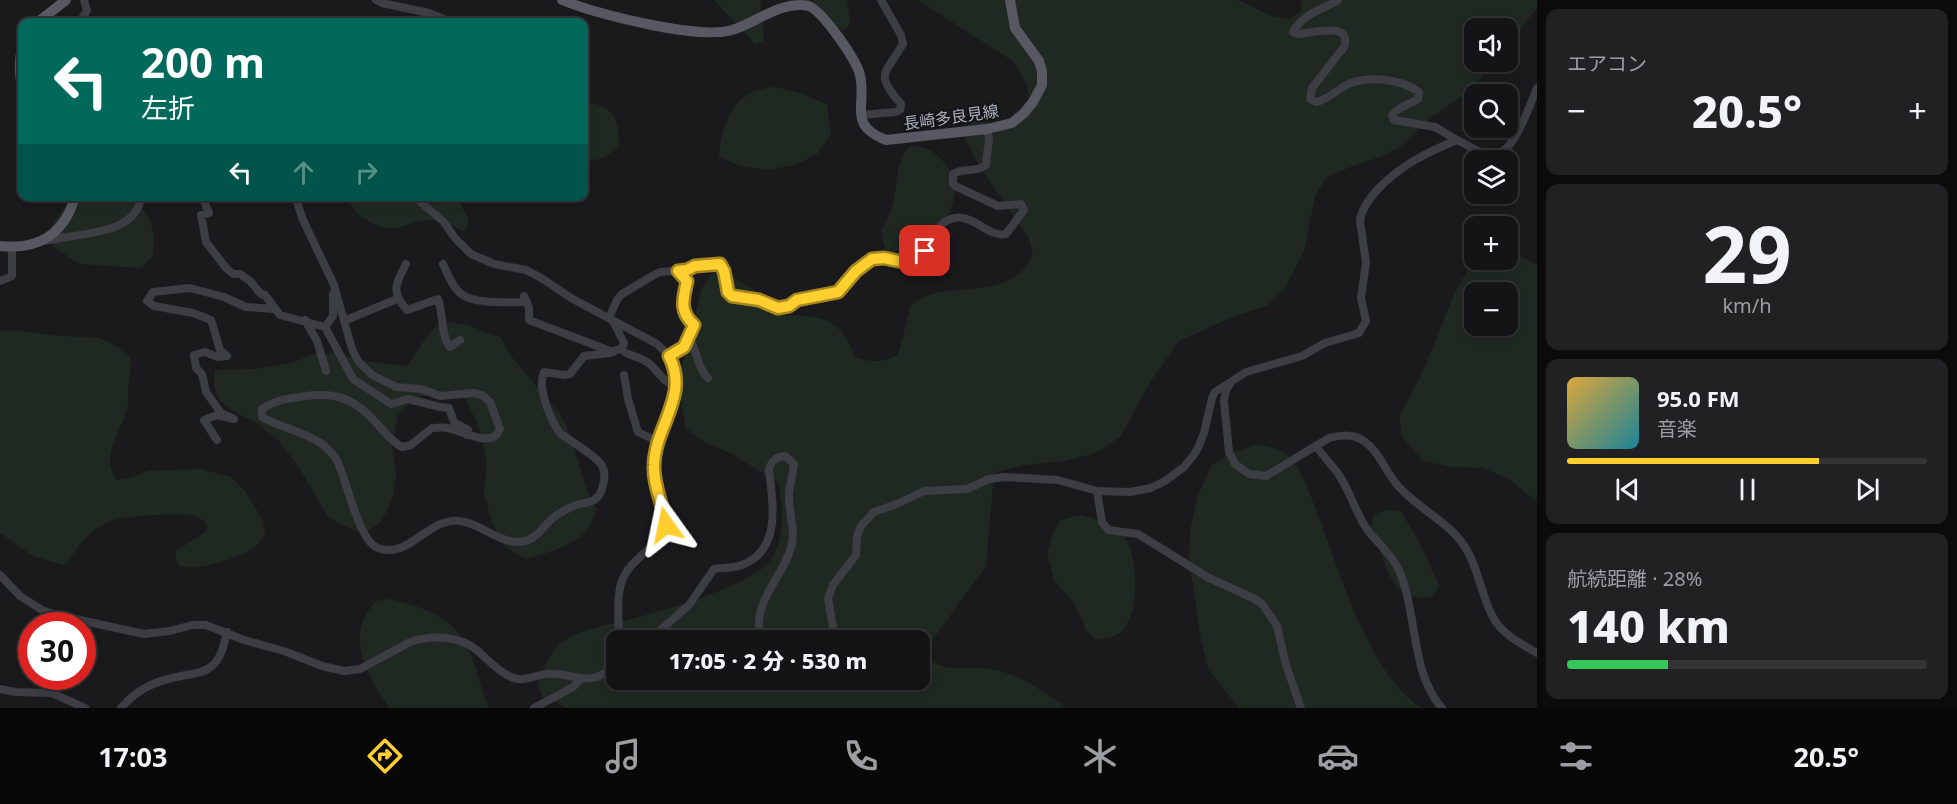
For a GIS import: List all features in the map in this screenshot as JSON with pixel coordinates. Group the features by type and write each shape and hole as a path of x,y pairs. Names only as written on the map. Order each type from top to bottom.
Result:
{"main road":[{"path":"43,18 66,0"},
{"path":"562,0 613,17 721,33 734,30 782,6 795,3 810,6 828,24 860,74 861,116"},
{"name":"長崎多良見線","path":"861,116 872,135 886,140 987,129 1012,123 1033,102 1042,85 1042,71 1039,62 1015,28 1010,0"},
{"path":"0,246 12,247 39,242 56,231 64,222 74,201"}],"street":[{"path":"83,18 87,11 84,0"},
{"path":"376,0 441,18"},
{"path":"861,116 900,110 901,104 885,85 885,73 903,44 901,35 881,0"},
{"path":"1338,0 1311,14 1297,24 1293,32 1298,34 1338,30 1344,34 1346,40 1344,47 1312,88 1310,99 1316,102 1326,100 1354,82 1377,80 1412,86 1419,92 1418,99 1397,109 1392,115 1394,120 1435,127 1457,141 1490,154 1497,154 1506,149 1514,139 1537,88"},
{"path":"297,201 303,220 334,285 352,349 358,362 378,379 396,387 421,389 440,396 474,393 483,395 490,402 500,429 498,435 492,438 467,435 448,428 432,428 411,445 402,447 388,437 359,406 332,394 288,398 270,403 262,409 260,416 274,424 313,438 335,457 358,520 375,547 395,550 443,523 458,520 517,542 529,541 559,513 577,504 595,500 602,491 604,471 600,463 555,427 541,389 540,379 544,372 570,374 585,356 617,350 624,343 611,319 617,300 622,294 654,275 687,270 695,266 720,264 724,271 728,292 732,296 759,300 778,308 789,306 797,300 838,292 856,271 872,259 884,258 912,262 925,251 938,227 952,218 970,220 1000,235 1006,234 1024,210 1022,204 998,206 952,183 952,174 958,170 981,169 986,165 989,138 987,129"},
{"path":"833,630 828,598 833,585 856,555 857,536 861,526 874,512 924,491 967,489 989,479 1005,477 1058,480 1097,491 1130,492 1151,488 1184,467 1198,448 1215,392 1246,372 1302,356 1325,343 1359,333 1366,321 1362,305 1366,263 1360,215 1391,175 1407,163 1457,141"},
{"path":"39,242 95,232 126,222 140,207 141,201"},
{"path":"204,201 209,213 201,215 206,242 226,268 233,274 240,274 250,281 261,294 265,295 280,315 325,327 353,379 391,404 408,399 449,408 454,422 468,430 467,435"},
{"path":"419,201 443,221 455,238 471,254 494,264 526,270 657,344 669,356 675,367 676,386 654,464 656,485 664,507 666,525 660,538 624,575 620,588 619,630"},
{"path":"0,281 12,276 12,247"},
{"path":"405,264 396,283 397,299 407,310 438,299 442,310 445,340 450,347 460,340"},
{"path":"443,264 452,284 462,295 477,300 525,299 529,308 529,320 650,363 662,380 676,386"},
{"path":"669,356 684,347 694,325 685,316 683,302 687,281 678,271"},
{"path":"325,327 333,316 334,285"},
{"path":"217,440 204,420 217,415 234,419 221,413 206,392 202,374 196,368 194,355 205,352 218,357 226,356 220,350 211,320 193,313 154,306 147,301 153,292 190,288 224,297 246,307 275,309"},
{"path":"344,321 397,299"},
{"path":"305,320 317,341 326,371"},
{"path":"688,339 695,346 703,373 708,378"},
{"path":"624,375 628,399 638,432 659,442"},
{"path":"1232,381 1226,390 1224,401 1229,452 1241,470 1249,474 1266,476 1329,438 1339,435 1354,436 1363,440 1374,450 1400,489 1442,523 1466,548 1495,621 1504,631 1537,653"},
{"path":"1316,446 1339,476 1354,509 1370,533 1397,567 1410,608 1425,680 1442,708"},
{"path":"660,630 689,605 714,569 741,565 752,560 760,552 769,539 773,520 769,469 771,463 778,457 785,456 794,464 789,496 794,523 793,535 790,549 764,600 758,620 759,630"},
{"path":"1097,491 1101,522 1108,530 1138,534 1199,572 1263,605 1277,626 1286,665 1301,708"},
{"path":"0,574 20,596 42,610 57,615 144,633 192,625 206,626 322,666 344,671 360,669 390,651 418,640 451,639 468,643 498,669 518,679 530,679 549,673 581,679 598,676 606,671"},
{"path":"121,708 130,697 151,683 192,674 212,665 223,649 227,632"},
{"path":"534,708 573,687 581,679"},
{"path":"0,689 15,692 52,693 85,708"}],"shaded area":[{"path":"714,0 762,0 760,4 763,42 755,44"},
{"path":"812,0 847,0 850,24 844,30 833,27 820,7"},
{"path":"918,0 1238,0 1273,17 1289,19 1301,11 1301,0 1537,0 1537,8 1518,32 1518,18 1464,18 1464,72 1485,72 1475,84 1464,84 1464,94 1429,119 1400,147 1327,177 1315,196 1304,251 1285,288 1267,306 1237,315 1179,341 1151,381 1120,437 1096,453 1065,461 1024,465 994,473 986,566 934,638 930,650 930,630 606,630 606,690 930,690 930,657 931,661 947,667 996,670 1015,676 1033,685 1066,708 565,708 542,697 538,684 550,656 562,642 593,628 677,606 724,589 761,569 772,558 776,549 782,521 779,483 730,453 704,442 686,428 680,376 702,288 712,273 724,272 754,290 769,314 810,317 831,323 848,341 855,357 877,361 898,355 911,306 921,298 949,291 997,285 1011,279 1024,268 1033,254 1029,239 979,165 966,141 965,127 974,120 995,124 1018,122 1027,109 1029,96 1025,81 1014,62"},
{"path":"775,87 800,93 827,104 831,134 817,154 795,165 767,170 739,166 719,156 727,120 737,104 752,92"},
{"path":"588,103 602,106 613,115 619,136 619,146 607,156 589,160"},
{"path":"910,146 930,150 942,159 953,180 954,196 950,210 942,224 931,235 902,250 886,253 881,231 893,204 899,164"},
{"path":"82,201 135,201 148,217 153,229 153,256 141,268 79,264 53,246 51,226 64,208"},
{"path":"349,201 459,201 469,220 464,231 436,220 386,228 368,221 353,208"},
{"path":"1518,255 1537,265 1537,502 1509,479 1483,468 1452,467 1423,461 1402,437 1399,416 1421,376 1454,294 1468,270 1518,270"},
{"path":"442,321 468,325 501,338 510,355 559,413 567,427 587,490 596,509 589,527 569,544 525,559 505,547 491,520 484,492 487,463 479,428 466,399 449,391 416,397 398,415 392,445 396,475 392,500 381,522 366,532 351,529 329,518 298,466 278,440 255,422 233,411 219,400 214,385 215,370 254,369 292,363 314,354 339,353 364,361 407,366 427,336"},
{"path":"0,331 99,338 117,346 130,357 131,366 128,407 111,454 112,472 117,480 148,471 200,469 231,477 245,491 263,520 265,533 258,544 242,554 207,566 186,567 179,565 176,551 207,531 206,523 190,515 135,517 114,520 99,527 86,537 63,565 33,556 0,533"},
{"path":"1255,445 1282,452 1299,470 1346,592 1371,646 1385,670 1402,691 1421,708 1239,708 1208,669 1201,640 1189,560 1190,531 1197,498 1211,466 1229,454"},
{"path":"1385,510 1401,511 1421,546 1440,587 1431,597 1418,598 1398,589 1389,575 1371,525 1374,515"},
{"path":"1081,515 1107,523 1120,531 1131,551 1134,565 1135,595 1129,621 1118,634 1097,640 1087,632 1075,604 1054,580 1047,553 1054,530 1060,520"},
{"path":"390,599 433,613 454,628 470,652 489,708 390,708 373,683 362,655 360,641 361,628 366,614 376,601"}],"route":[{"path":"666,525 664,507 656,485 654,464 676,386 675,367 669,356 684,347 694,325 685,316 683,302 687,281 678,271 695,266 720,264 724,271 728,292 732,296 759,300 778,308 789,306 797,300 838,292 864,263 872,259 884,258 912,262 925,251"}]}
